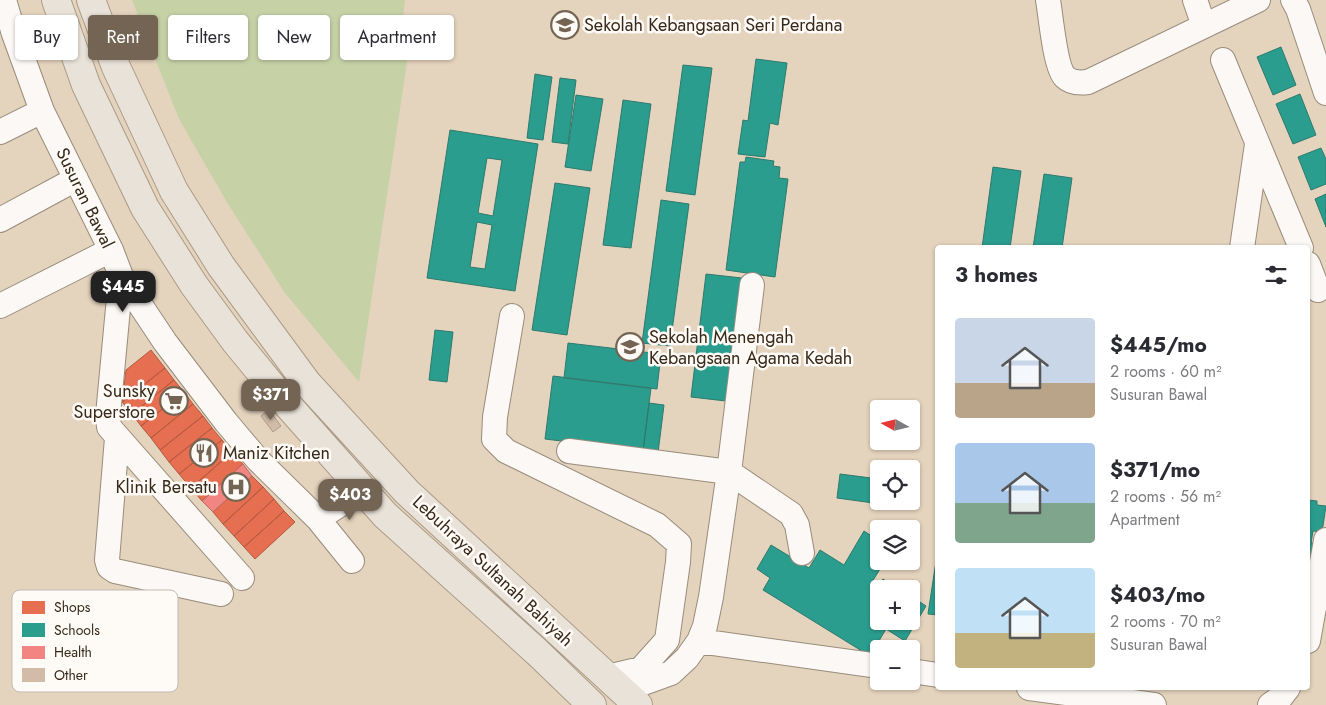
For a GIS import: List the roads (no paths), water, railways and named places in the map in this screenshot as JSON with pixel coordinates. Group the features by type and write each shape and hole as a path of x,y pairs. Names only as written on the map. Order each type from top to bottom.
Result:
{"main road":[{"name":"Lebuhraya Sultanah Bahiyah","path":"56,0 86,85 145,208 194,285 235,341 285,402 384,515 537,652 592,705"},
{"name":"Lebuhraya Sultanah Bahiyah","path":"91,0 116,67 174,191 221,266 307,384 408,492 623,691"}],"street":[{"name":"Susuran Bawal","path":"4,0 14,34 42,111 111,250 121,276 165,342 226,422 258,460 318,519 352,561"},
{"path":"1048,0 1059,68 1066,79 1078,83 1088,82 1258,0"},
{"path":"1195,0 1204,26"},
{"path":"1293,0 1298,9 1326,94"},
{"path":"1223,60 1300,245"},
{"path":"0,132 42,111"},
{"path":"1242,245 1257,142"},
{"path":"0,220 76,179"},
{"path":"0,306 111,250"},
{"path":"1310,269 1318,290"},
{"path":"121,276 108,415 109,427 242,578"},
{"path":"623,691 672,673 687,658 699,641 705,626 729,472 752,285"},
{"path":"512,316 495,417 494,439 506,451 657,525 679,544 667,640 623,691"},
{"path":"117,438 107,560 109,568 115,572 221,594"},
{"path":"569,451 729,472 791,514 798,525 802,553"},
{"path":"318,519 362,490"},
{"path":"1310,630 1326,540"},
{"path":"699,641 870,665"},
{"path":"920,672 935,675"},
{"path":"1044,690 1156,705 1160,690"},
{"path":"1270,705 1281,697 1286,690"}],"place":[{"name":"Sekolah Kebangsaan Seri Perdana","path":"565,25"},
{"name":"Sekolah Menengah Kebangsaan Agama Kedah","path":"630,347"},
{"name":"Sunsky Superstore","path":"174,401"},
{"name":"Maniz Kitchen","path":"204,453"},
{"name":"Klinik Bersatu","path":"236,487"}]}
